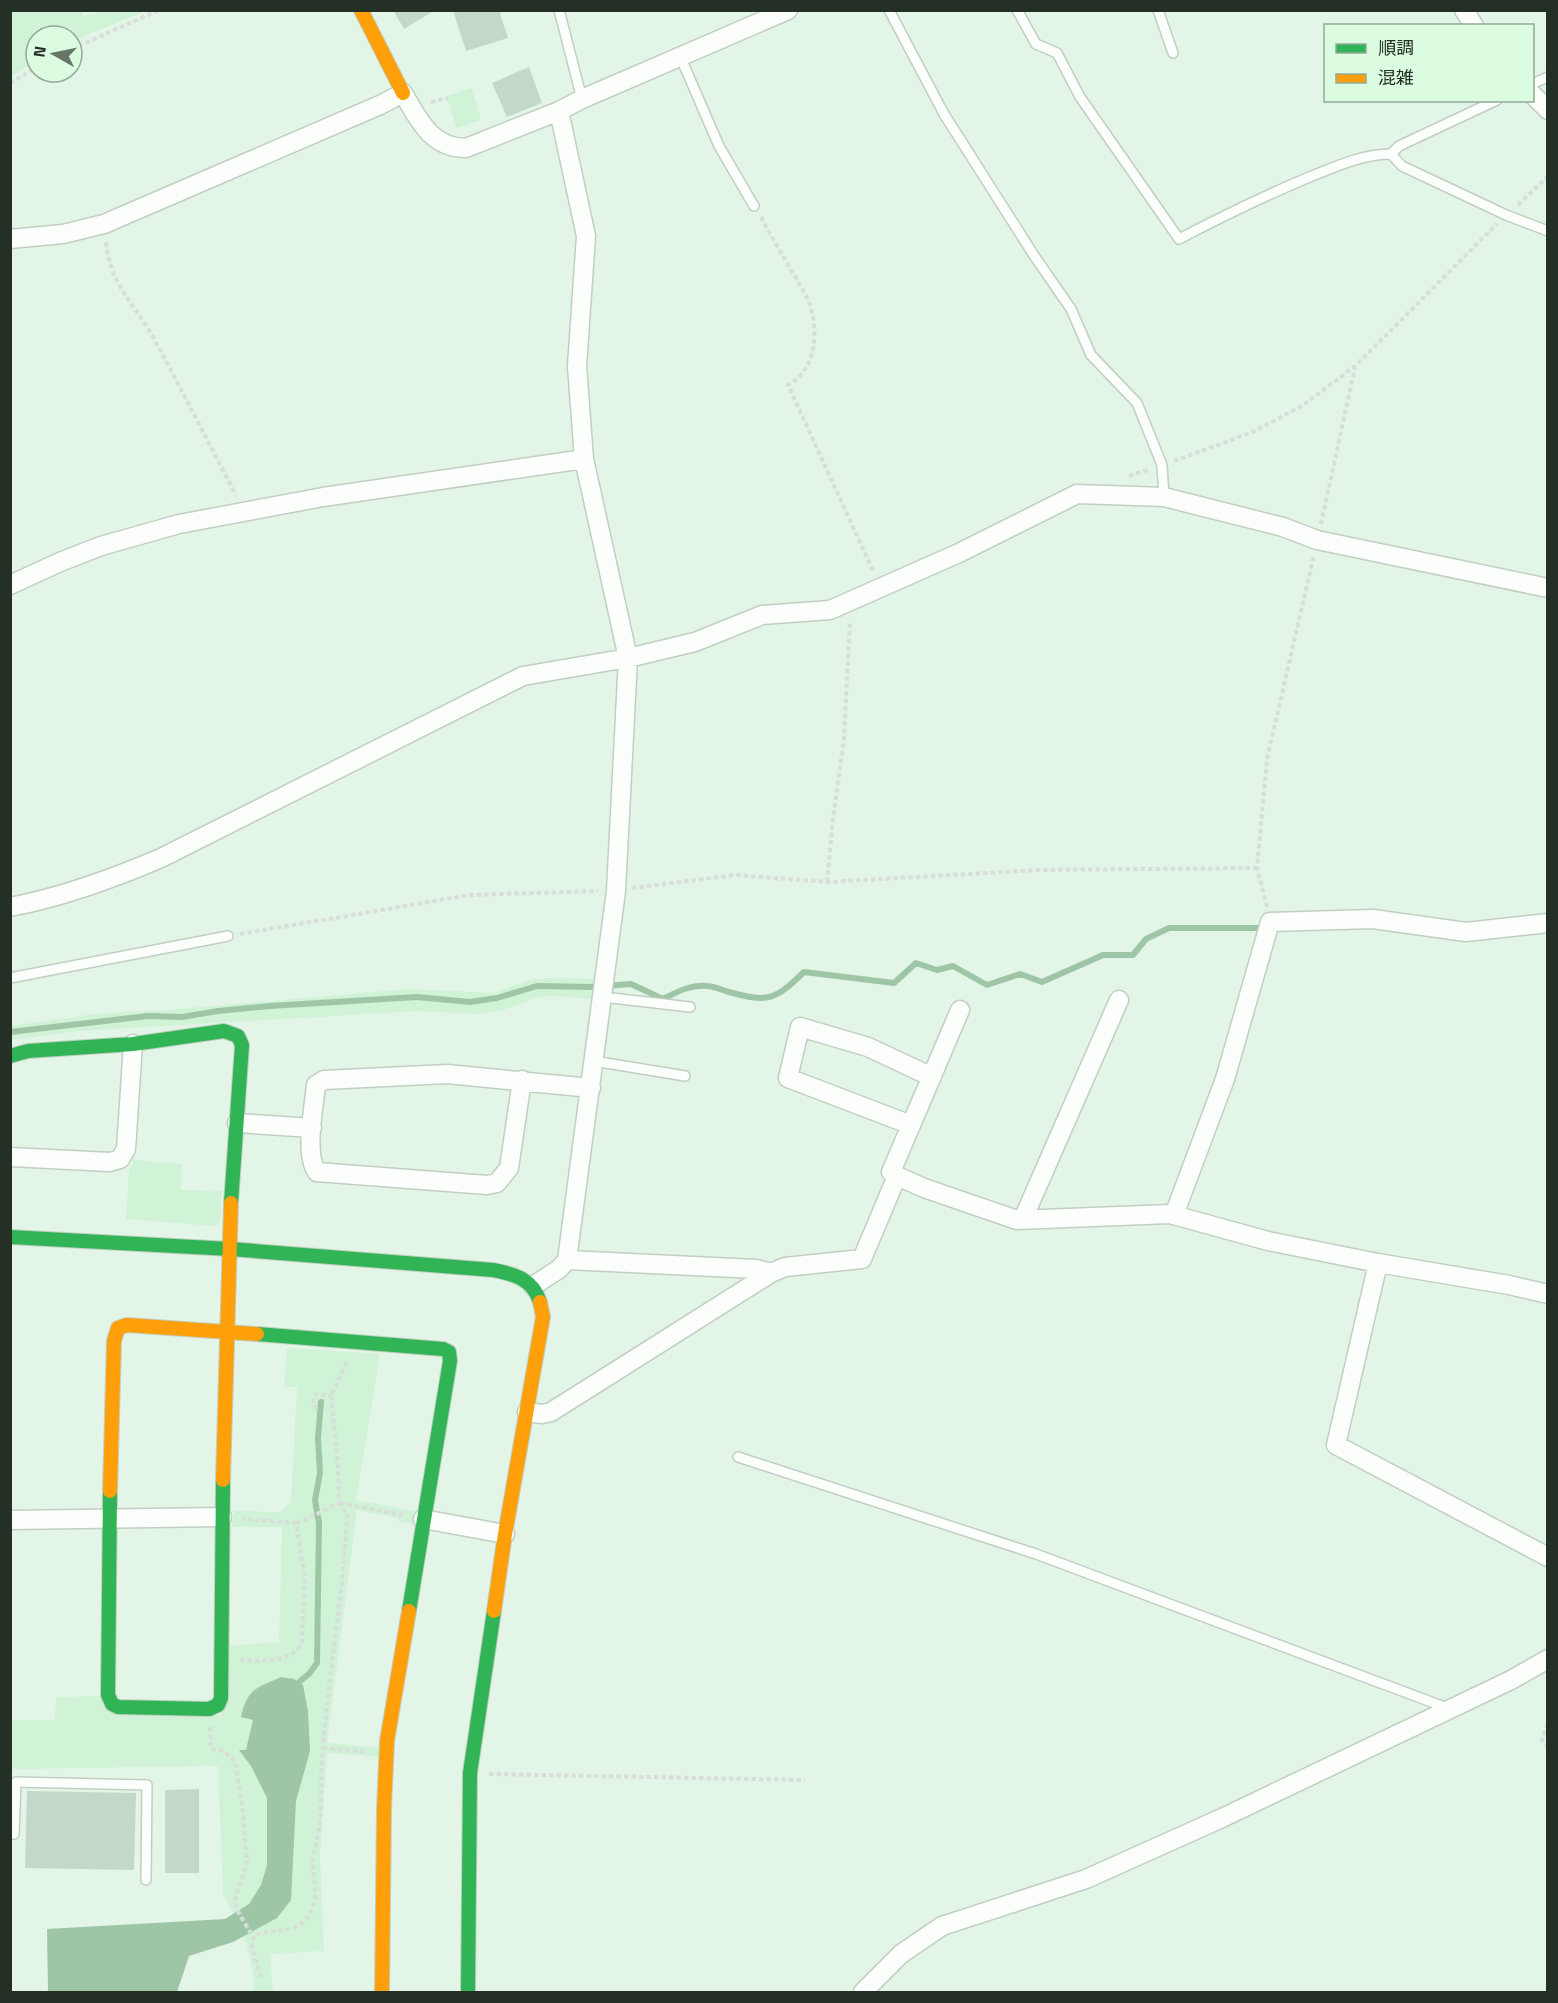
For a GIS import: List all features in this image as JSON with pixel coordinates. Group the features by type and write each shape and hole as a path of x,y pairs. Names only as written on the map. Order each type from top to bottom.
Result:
{"street":[{"path":"361,10 403,93 427,130 443,144 453,148 466,148 559,111 788,10"},
{"path":"1464,10 1473,24"},
{"path":"10,239 63,234 104,224 403,93"},
{"path":"1534,95 1548,110"},
{"path":"533,1286 559,1269 567,1260 616,891 628,658 584,459 577,366 586,236 559,111"},
{"path":"10,585 101,546 179,524 323,497 584,459"},
{"path":"10,907 46,900 105,881 161,858 523,676 628,658 695,642 762,615 830,610 959,553 1077,494 1164,497 1283,527 1317,540 1548,588"},
{"path":"1174,1215 1225,1079 1270,922 1374,919 1466,932 1548,923"},
{"path":"1023,1219 1119,1000"},
{"path":"960,1010 891,1172 897,1176 924,1188 1017,1220 1174,1215 1268,1241 1548,1294"},
{"path":"911,1125 788,1078 800,1027 868,1047 932,1077"},
{"path":"10,1056 28,1051 133,1044 224,1031 238,1036 242,1045 226,1332 221,1698 218,1705 209,1709 118,1707 112,1704 108,1695 109,1519 114,1341 118,1328 127,1325 226,1332 357,1340 443,1349 449,1352 450,1360 387,1754 384,1809 382,1992"},
{"path":"10,1157 110,1162 120,1159 126,1149 133,1044"},
{"path":"522,1080 509,1168 497,1183 488,1185 422,1181 316,1172 312,1166 312,1128 316,1085 324,1080 447,1074 522,1080 591,1088"},
{"path":"237,1124 312,1128"},
{"path":"527,1412 542,1414 551,1412 771,1273 785,1267 862,1259 897,1176"},
{"path":"10,1237 230,1249 492,1270 523,1277 533,1286 542,1302 543,1317 505,1534 470,1773 468,1992"},
{"path":"567,1260 756,1269 771,1273"},
{"path":"1378,1263 1336,1445 1548,1557"},
{"path":"10,1520 222,1517"},
{"path":"423,1519 505,1534"},
{"path":"863,1992 901,1954 942,1926 1086,1879 1222,1818 1511,1680 1548,1659"}],"lane":[{"path":"559,10 582,99"},
{"path":"889,10 944,114 1033,254 1071,309 1091,355 1137,403 1162,465 1164,497"},
{"path":"1017,10 1036,44 1057,52 1080,97 1179,239 1257,199 1348,161 1391,154 1400,146 1493,102"},
{"path":"1158,10 1173,53"},
{"path":"680,57 719,146 754,206"},
{"path":"1534,84 1548,77"},
{"path":"1391,154 1402,166 1506,215 1548,231"},
{"path":"10,978 228,936"},
{"path":"603,997 690,1007"},
{"path":"594,1061 685,1076"},
{"path":"738,1457 1036,1554 1450,1709"},
{"path":"10,1834 14,1834 16,1782 147,1785 146,1880"}],"path":[{"path":"84,44 159,10"},
{"path":"10,83 24,75"},
{"path":"431,102 448,98"},
{"path":"1119,480 1195,455 1255,431 1305,404 1355,366 1548,176"},
{"path":"754,206 809,302 814,322 816,341 810,361 798,380 788,385 881,588"},
{"path":"104,224 107,260 115,281 151,333 245,512"},
{"path":"1270,922 1257,868 1267,759 1355,366"},
{"path":"827,882 844,739 850,602"},
{"path":"228,936 470,895 616,891 736,875 827,882 1039,870 1257,868"},
{"path":"253,1937 266,1931 288,1930 304,1922 311,1913 315,1891 312,1863 319,1830 322,1748 345,1564 347,1513 339,1503 331,1395 357,1340"},
{"path":"317,1409 313,1403 315,1394 331,1395"},
{"path":"222,1517 296,1522 339,1503 423,1519"},
{"path":"221,1660 256,1661 292,1656 300,1649 305,1576 296,1522"},
{"path":"1548,1724 1542,1740 1548,1747"},
{"path":"322,1748 387,1754"},
{"path":"211,1749 224,1751 235,1762 242,1804 247,1863 235,1899 236,1908 253,1937 252,1944 261,1977"},
{"path":"470,1773 806,1780"}],"shaded area":[{"path":"11,10 82,11 83,16 105,11 146,11 84,36 84,24 24,24 24,68 11,77"},
{"path":"472,88 481,120 456,128 447,96"},
{"path":"596,979 592,999 539,997 500,1011 476,1014 418,1011 79,1031 11,1040 11,1026 95,1014 409,989 493,993 529,980"},
{"path":"134,1160 182,1164 181,1190 222,1191 220,1220 215,1226 126,1219 129,1170"},
{"path":"287,1348 380,1354 356,1500 417,1512 414,1525 398,1521 398,1518 357,1510 327,1743 382,1748 381,1757 327,1753 320,1855 324,1951 270,1954 273,1992 254,1992 254,1978 246,1943 223,1893 218,1766 11,1769 10,1720 55,1720 56,1697 100,1696 221,1716 228,1646 279,1642 282,1527 232,1527 234,1511 280,1512 291,1502 297,1387 284,1387"},
{"path":"281,1677 294,1679 303,1685 308,1711 310,1751 296,1801 291,1900 277,1918 233,1942 189,1956 177,1992 48,1992 47,1929 225,1919 249,1904 261,1885 267,1865 267,1798 251,1766 239,1750 246,1750 253,1720 241,1717 246,1700 254,1691"}],"building":[{"path":"393,10 435,10 404,29"},
{"path":"453,10 499,10 508,38 466,51"},
{"path":"529,67 542,103 507,117 492,83"},
{"path":"199,1789 199,1873 165,1873 165,1790"},
{"path":"27,1791 136,1793 134,1870 25,1868"}],"waterway":[{"path":"10,1032 148,1016 182,1017 270,1006 417,997 470,1002 497,998 537,986 592,987 631,984 663,999 690,987 707,986 763,998 778,994 804,972 894,983 916,963 937,970 953,966 987,985 1020,974 1042,982 1103,955 1133,955 1146,939 1169,928 1265,928"},
{"path":"299,1682 317,1663 319,1523 315,1500 320,1473 318,1438 321,1402"}],"traffic: fast":[{"path":"10,1056 28,1051 133,1044 224,1031 238,1036 242,1045 231,1203"},
{"path":"10,1237 230,1249 493,1270 508,1273 528,1283 540,1302"},
{"path":"257,1334 443,1349 449,1352 450,1361 409,1611"},
{"path":"110,1491 108,1695 112,1704 118,1707 209,1709 218,1705 221,1698 223,1480"},
{"path":"468,1992 470,1773 494,1611"}],"traffic: slow":[{"path":"361,10 403,93"},
{"path":"223,1480 231,1203"},
{"path":"494,1611 505,1534 543,1317 540,1302"},
{"path":"110,1491 114,1341 118,1328 127,1325 257,1334"},
{"path":"382,1992 387,1741 409,1611"}]}
